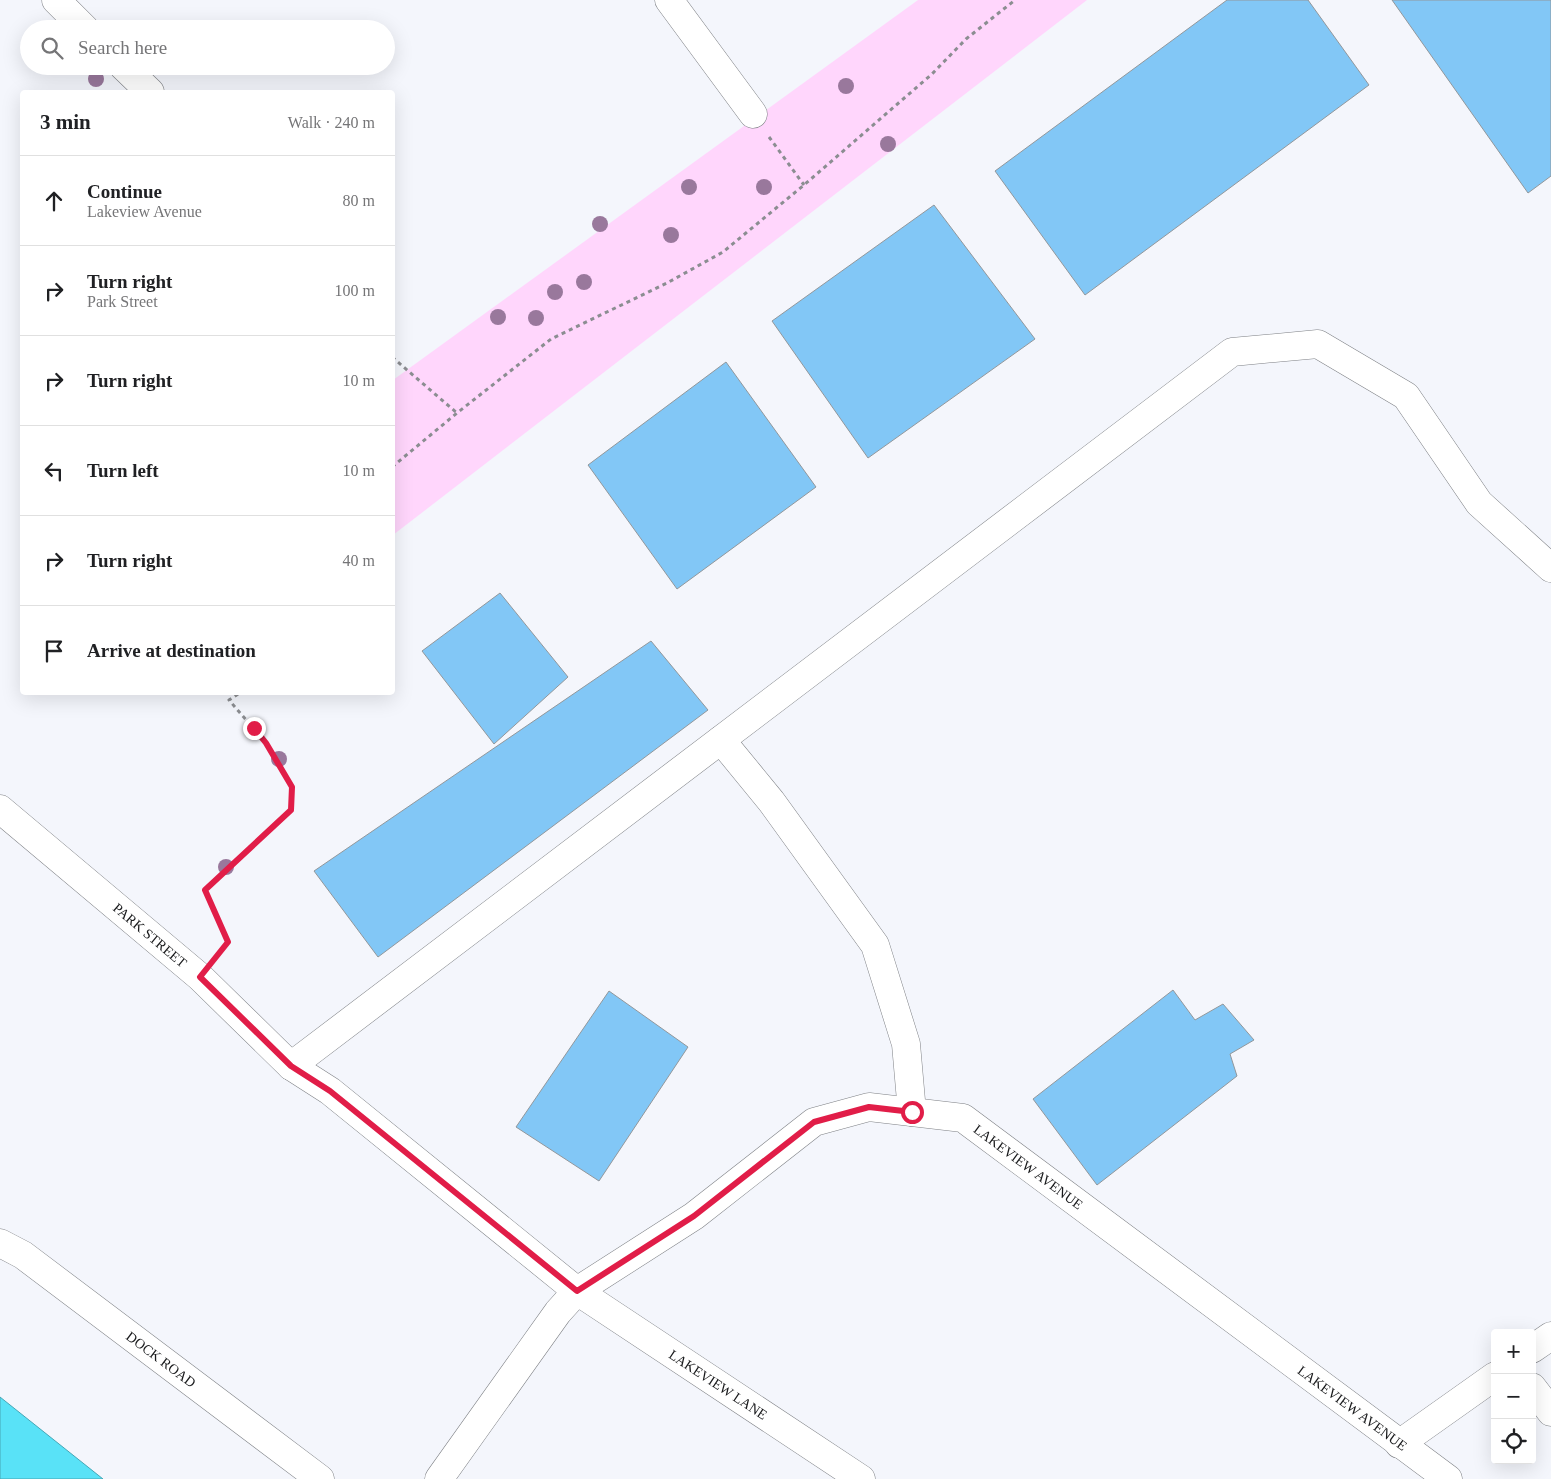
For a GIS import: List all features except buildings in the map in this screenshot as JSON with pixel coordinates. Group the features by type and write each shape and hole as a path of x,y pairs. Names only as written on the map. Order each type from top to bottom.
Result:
{"street":[{"path":"56,0 76,20"},
{"path":"669,0 753,114"},
{"path":"133,75 148,90"},
{"path":"291,1066 1232,352 1318,344 1406,396 1479,503 1551,568"},
{"path":"721,740 771,801 875,945 906,1044 912,1112"},
{"name":"PARK STREET","path":"0,809 200,977 291,1066 330,1091 577,1291"},
{"name":"LAKEVIEW AVENUE","path":"577,1291 694,1216 814,1122 869,1107 963,1118 1448,1479"},
{"name":"DOCK ROAD","path":"0,1243 23,1256 320,1479"},
{"path":"439,1479 558,1312 577,1291"},
{"name":"LAKEVIEW LANE","path":"577,1291 861,1479"},
{"path":"1536,1346 1551,1336"},
{"path":"1399,1444 1491,1379"},
{"path":"1536,1392 1551,1412"}],"path":[{"path":"395,465 551,339 667,283 722,252 804,185 932,74 966,39 1014,0"},
{"path":"753,114 804,185"},
{"path":"395,360 457,413"},
{"path":"200,977 228,942 205,890 291,810 292,787 266,743 229,700 236,695"}],"shaded area":[{"path":"918,0 1087,0 395,533 395,379"}],"water":[{"path":"0,1397 103,1479 0,1479"}],"route":[{"path":"254,728 266,743 292,787 291,810 205,890 228,942 200,977 291,1066 330,1091 577,1291 694,1216 814,1122 869,1107 912,1112"}]}
